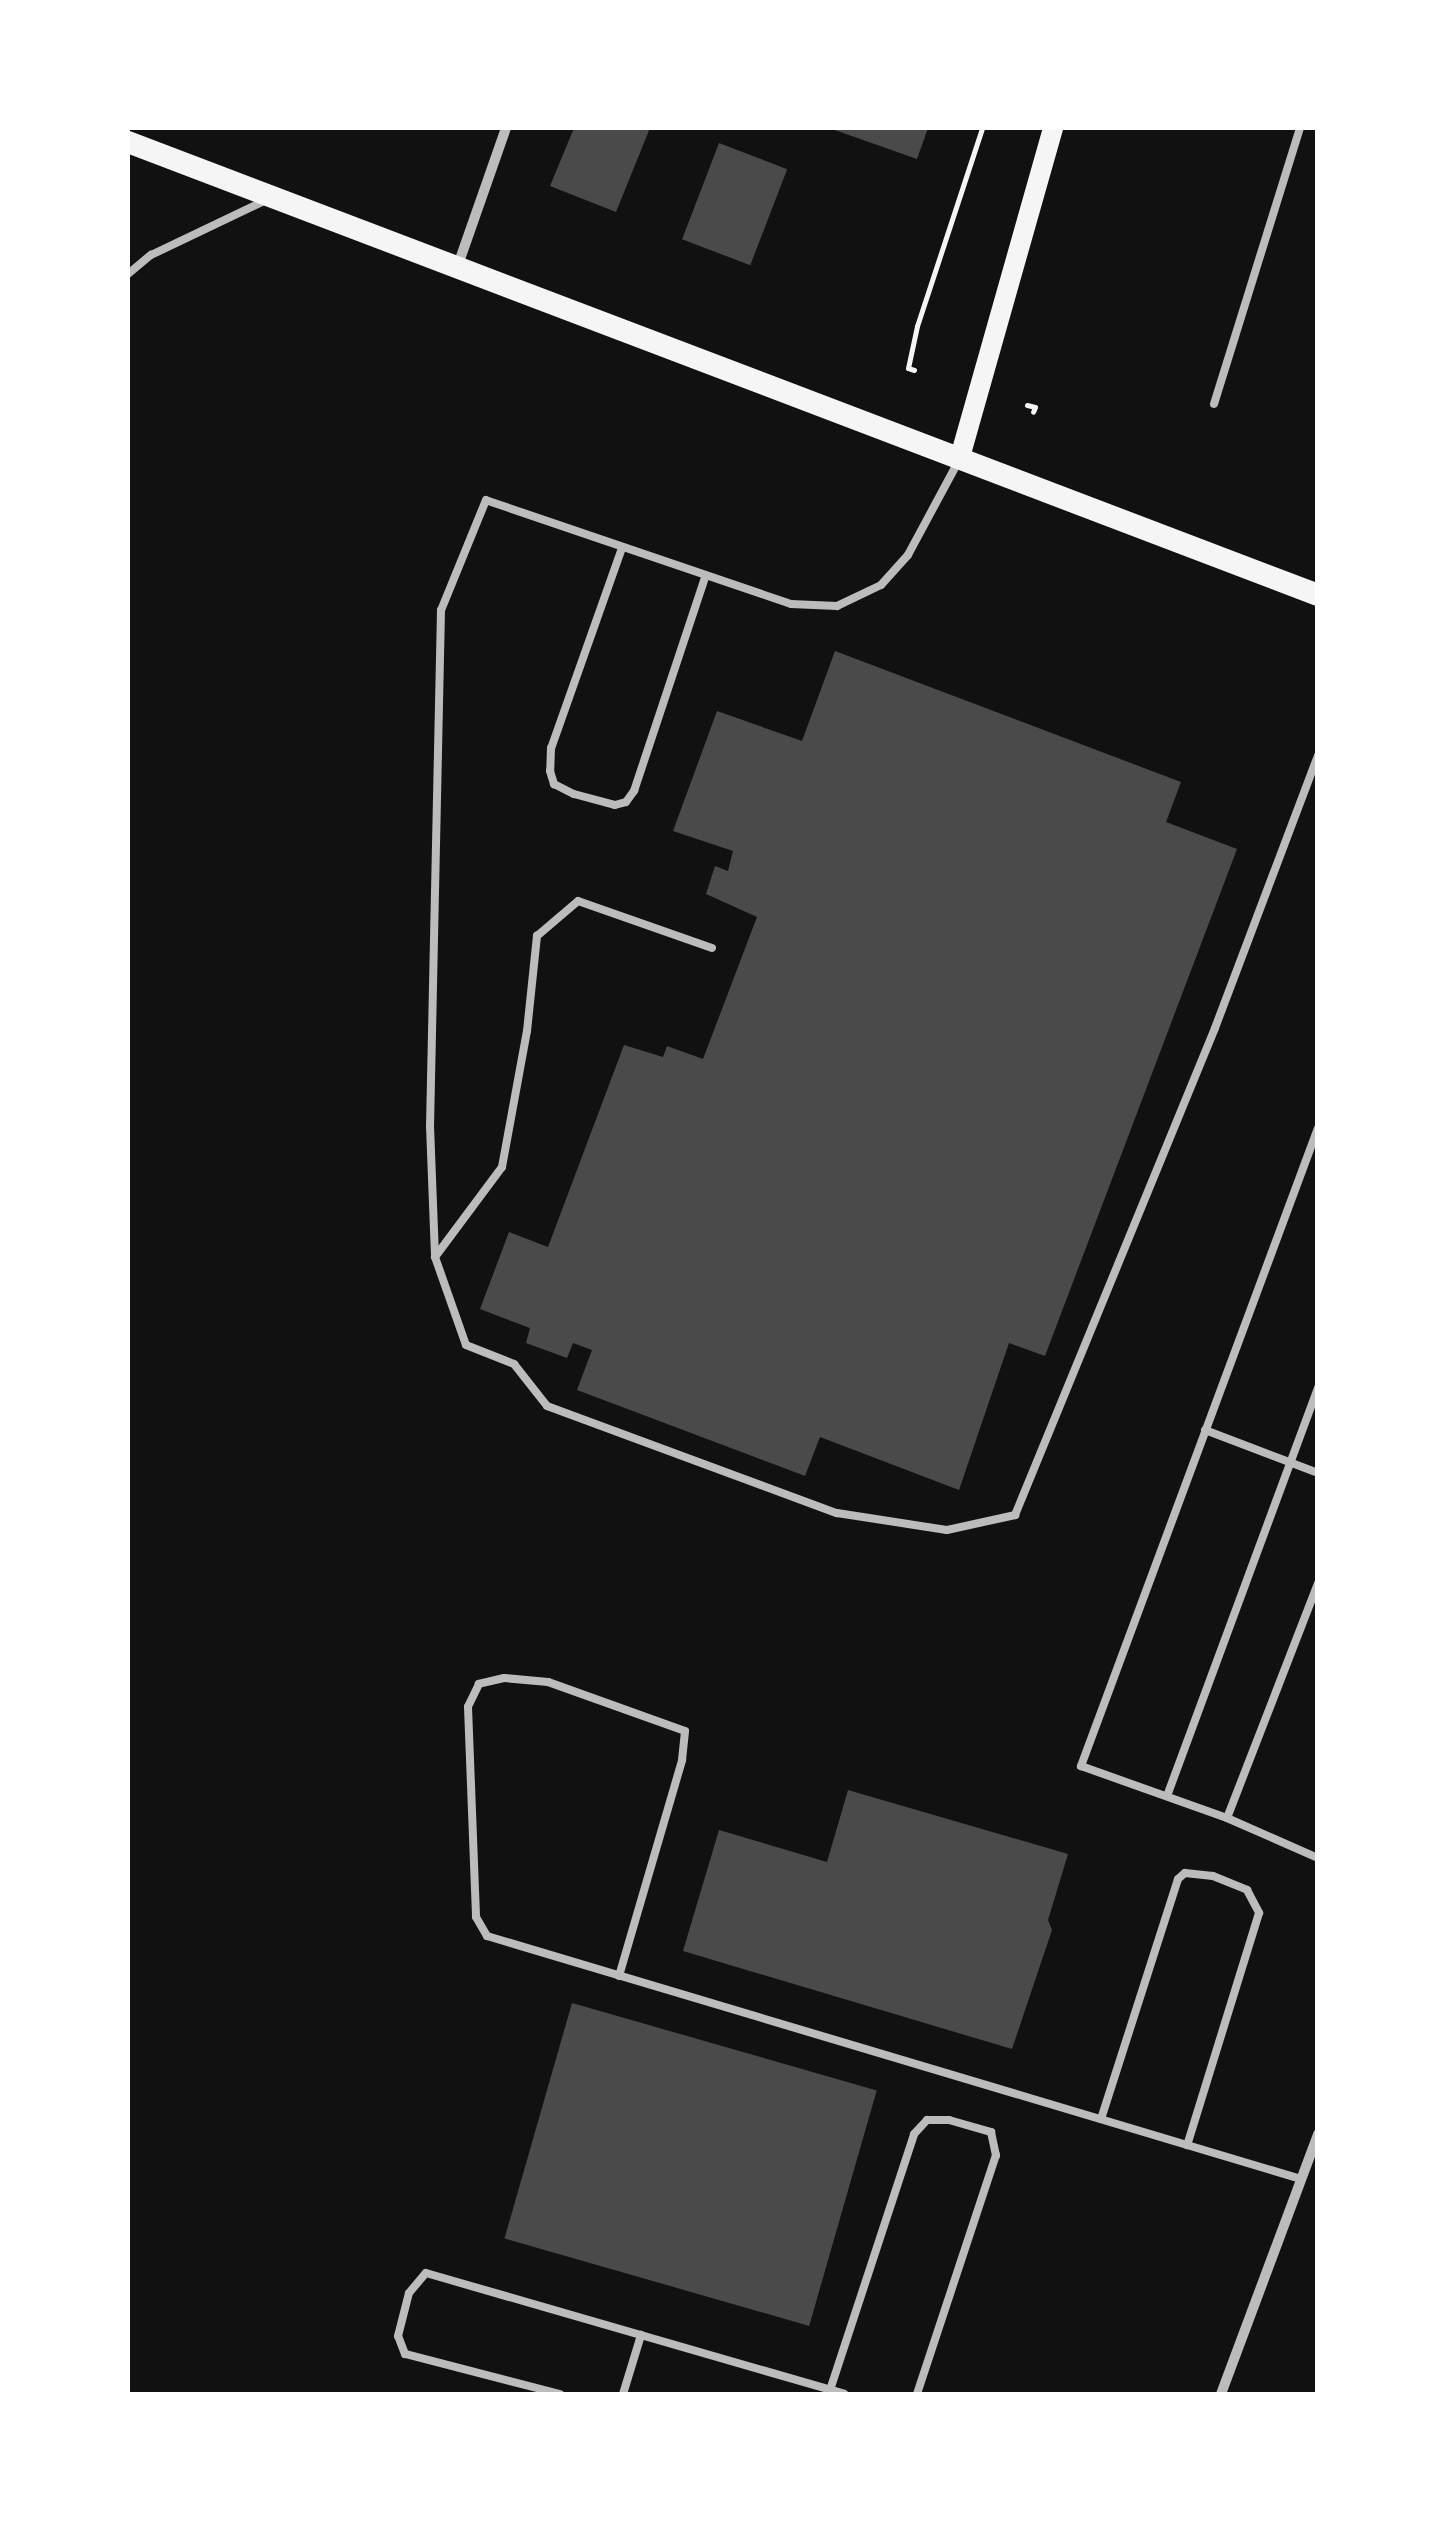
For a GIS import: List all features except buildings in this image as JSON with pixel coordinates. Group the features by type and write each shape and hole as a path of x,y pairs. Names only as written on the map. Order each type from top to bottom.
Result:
{"main road":[{"path":"960,457 1053,128"},
{"path":"128,142 1318,594"}],"street":[{"path":"458,266 506,128"},
{"path":"1221,2394 1318,2134"}],"lane":[{"path":"1214,404 1300,128"},
{"path":"128,274 151,255 274,197"},
{"path":"960,457 908,555 881,586 837,606 791,604 486,500 441,610 430,1126 434,1256 466,1345 514,1364 546,1406 837,1514 947,1530 1016,1515 1215,1028 1318,755"},
{"path":"622,548 551,748 554,784 574,794 615,805 626,802 634,791 705,577"},
{"path":"434,1256 502,1168 527,1032 538,936 578,902 712,948"},
{"path":"1318,1128 1081,1766 1227,1818 1318,1858"},
{"path":"1167,1796 1318,1387"},
{"path":"1205,1430 1318,1473"},
{"path":"1227,1818 1318,1583"},
{"path":"620,1976 682,1760 686,1731 548,1682 504,1678 478,1684 468,1706 476,1917 486,1936 1300,2179"},
{"path":"1101,2119 1178,1879 1185,1873 1213,1876 1247,1890 1259,1914 1187,2145"},
{"path":"830,2390 914,2134 927,2120 949,2120 991,2132 996,2155 917,2394"},
{"path":"560,2394 405,2354 398,2336 409,2292 426,2273 844,2394"},
{"path":"623,2394 641,2336"}],"path":[{"path":"914,370 908,368 917,326 982,128"},
{"path":"1027,404 1035,407 1033,412"}]}
